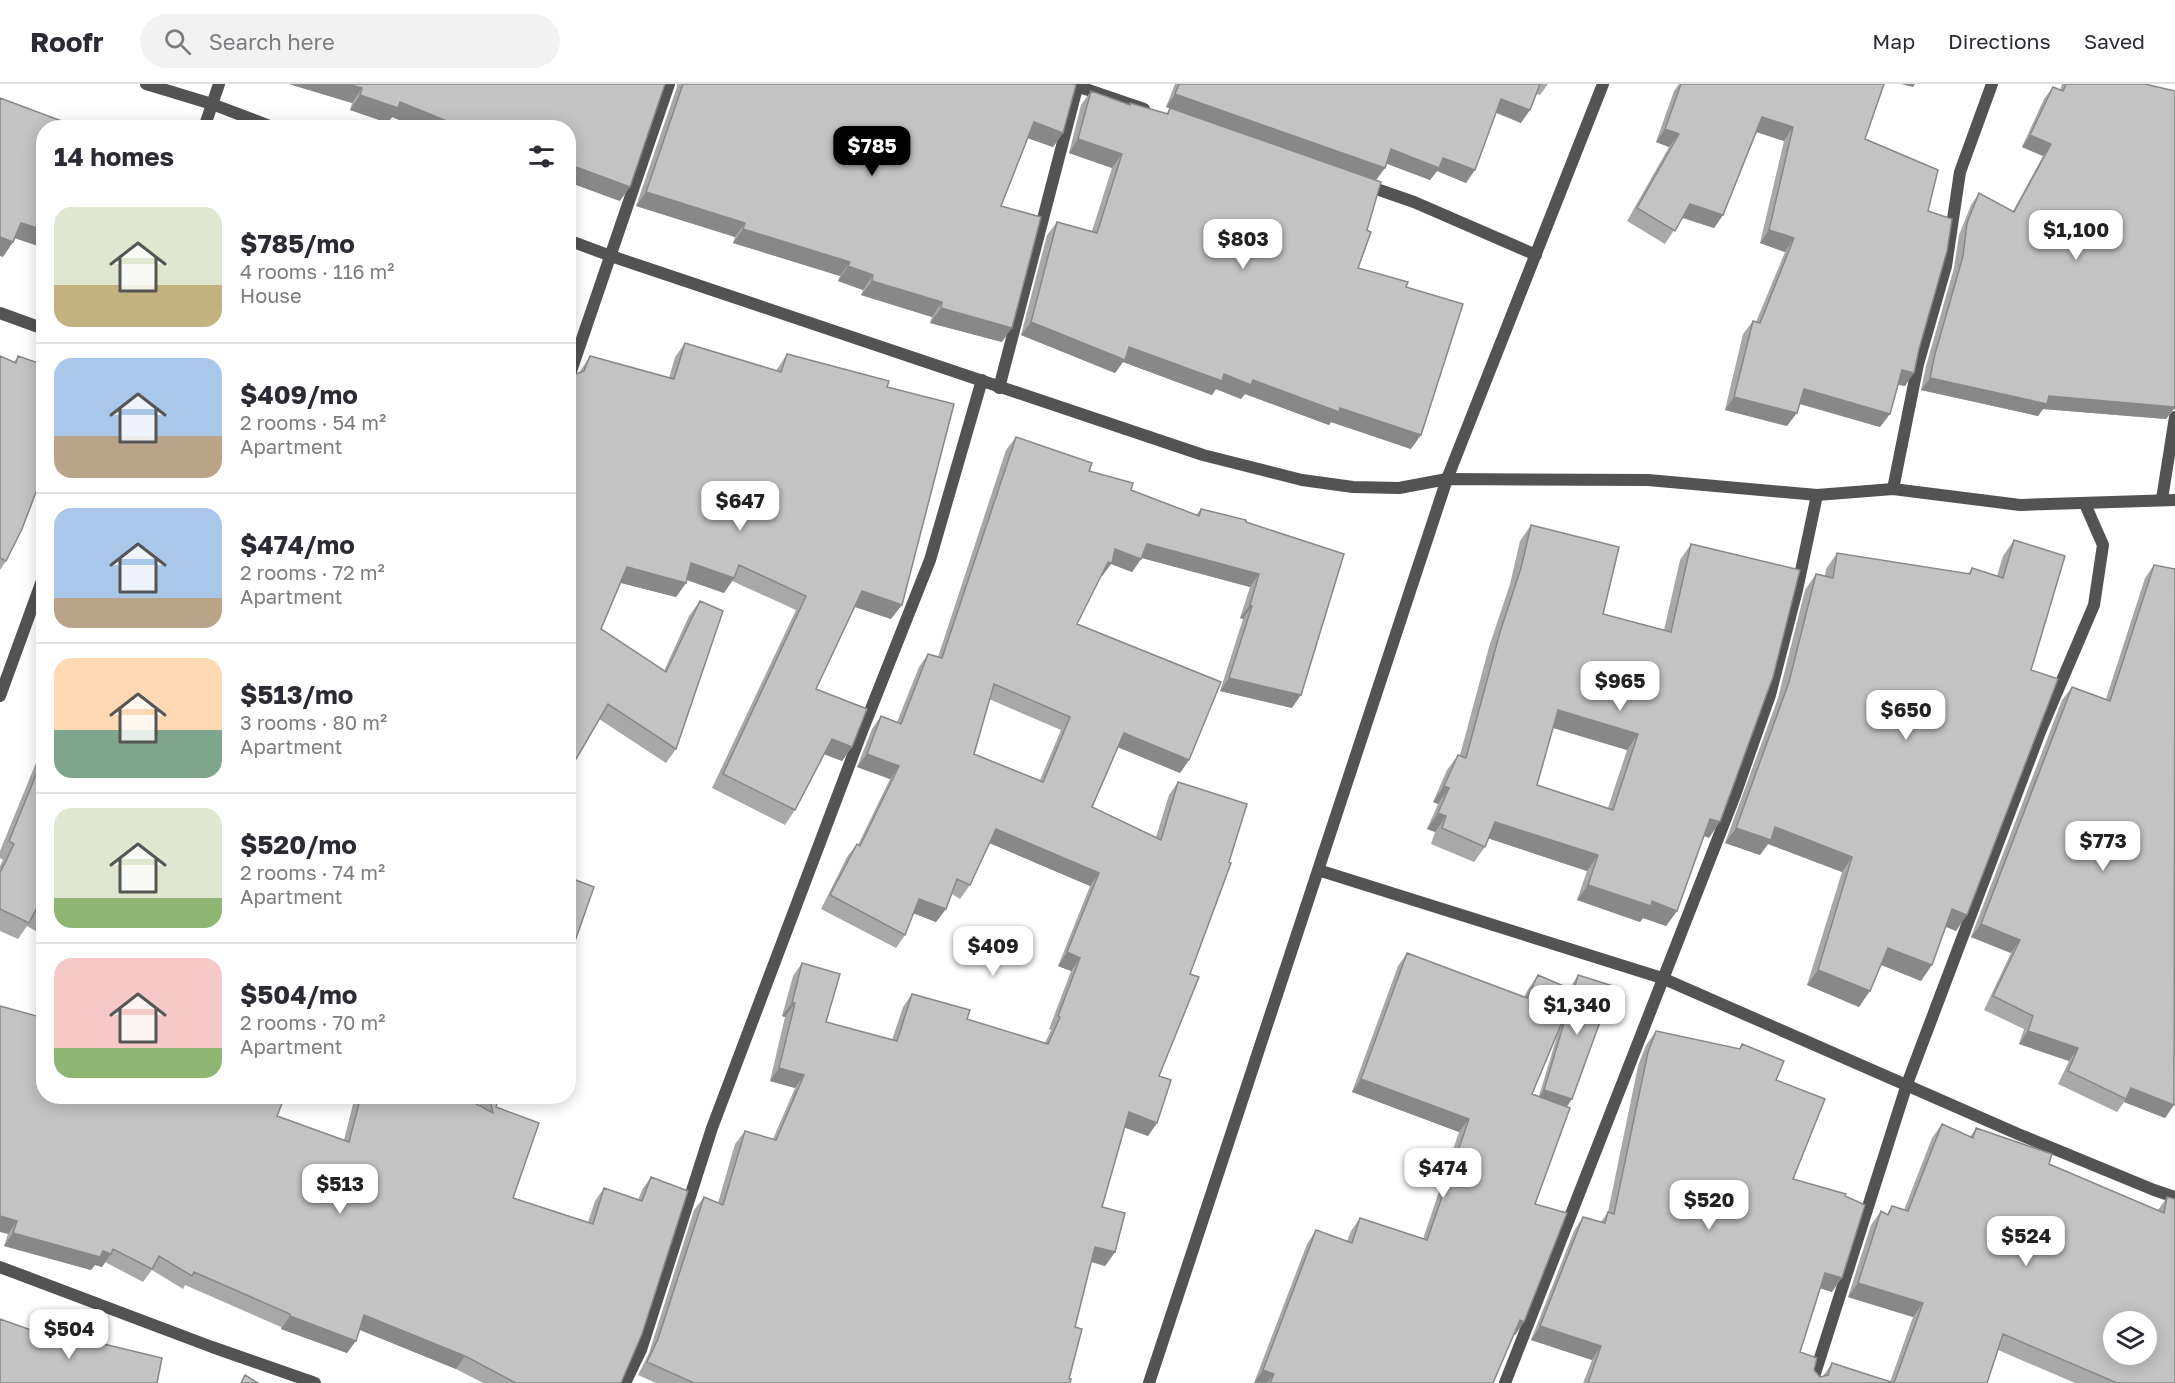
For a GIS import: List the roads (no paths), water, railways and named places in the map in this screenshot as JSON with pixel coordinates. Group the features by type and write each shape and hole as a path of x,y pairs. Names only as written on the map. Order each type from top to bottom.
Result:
{"street":[{"path":"146,84 212,104 254,120"},
{"path":"207,120 219,84"},
{"path":"576,357 669,84"},
{"path":"1149,1383 1447,479 1603,84"},
{"path":"1893,489 1918,364 1946,266 1960,172 1992,84"},
{"path":"999,388 1075,85 1156,112"},
{"path":"1358,183 1414,202 1536,255"},
{"path":"576,243 999,388 1203,455 1302,480 1353,487 1399,488 1447,479 1647,480 1817,495 1893,489 2020,505 2175,500"},
{"path":"0,314 36,326"},
{"path":"625,1383 641,1350 712,1128 861,734 930,560 982,381"},
{"path":"2162,500 2175,417"},
{"path":"1505,1383 1735,795 1770,695 1797,590 1817,495"},
{"path":"1812,1383 1907,1084 2040,732 2094,605 2103,545 2085,504"},
{"path":"0,696 36,597"},
{"path":"1318,870 1662,978 2018,1134 2175,1197"},
{"path":"0,1267 212,1347 315,1383"}]}
